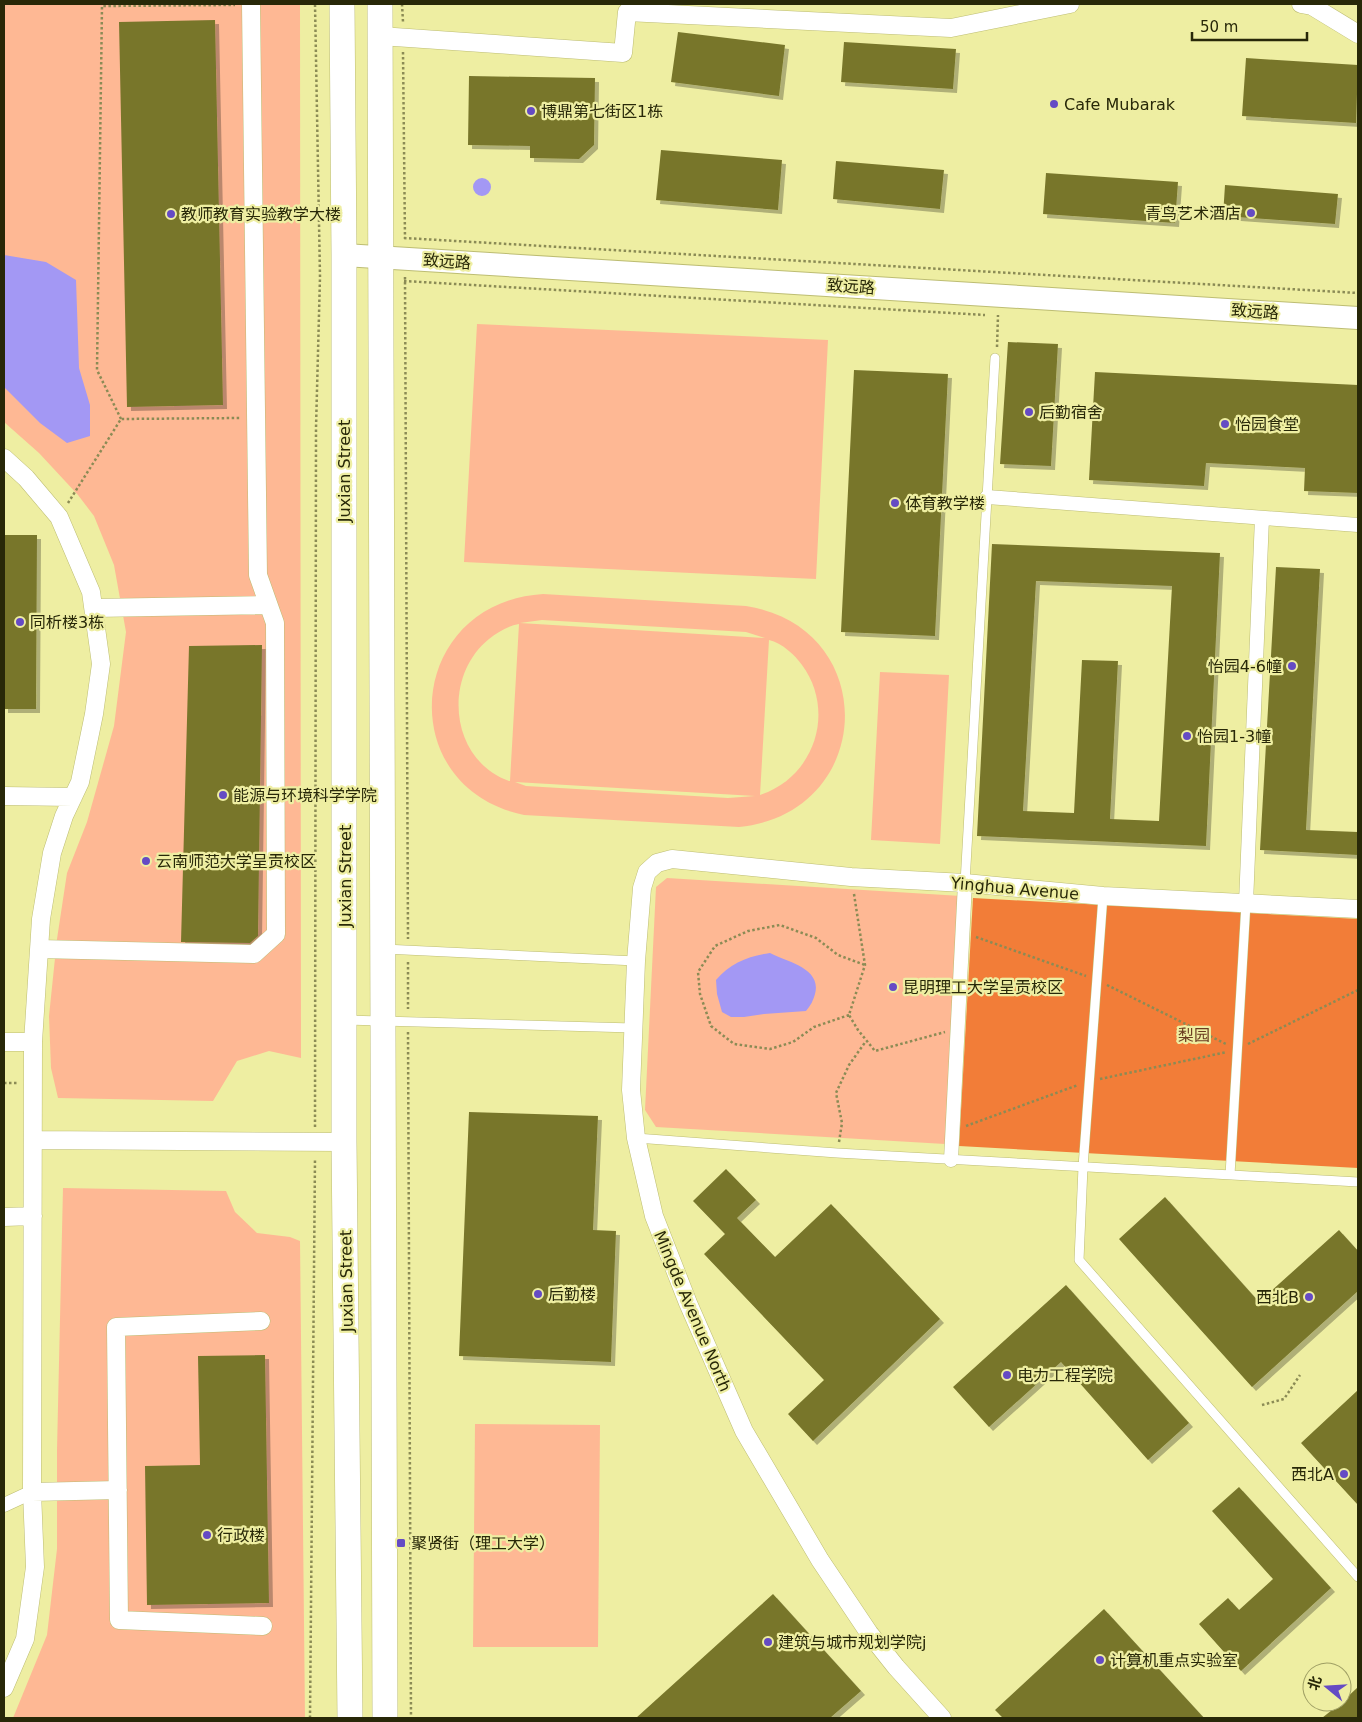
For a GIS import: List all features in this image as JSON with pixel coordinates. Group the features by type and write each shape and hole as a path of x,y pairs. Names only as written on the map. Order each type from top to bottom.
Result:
{"main road":[{"name":"Juxian Street","path":"342,4 338,261 350,1718"},
{"path":"380,4 392,37 393,259 382,949 384,1718"}],"street":[{"path":"39,949 254,954 276,934 275,623 258,575 251,4"},
{"path":"392,37 623,53 627,8 950,28 1048,10 1070,4"},
{"path":"1301,4 1312,6 1358,34"},
{"name":"致远路","path":"338,261 393,259 1358,318"},
{"path":"4,458 26,478 59,517 91,592 101,664 94,714 80,782 64,816 52,853 41,919 33,1042 32,1492 35,1567 25,1639 4,1688"},
{"path":"987,497 1358,525"},
{"path":"1246,903 1262,518"},
{"path":"94,608 268,605"},
{"path":"4,796 73,797"},
{"name":"Yinghua Avenue","path":"672,859 851,877 965,883 1102,896 1358,909"},
{"name":"Mingde Avenue North","path":"672,859 657,863 647,872 642,888 636,961 631,1090 636,1138 654,1216 688,1303 744,1431 820,1560 869,1633 896,1667 942,1718"},
{"path":"951,1160 965,883"},
{"path":"4,1042 33,1042"},
{"path":"33,1140 344,1142"},
{"path":"4,1217 33,1216"},
{"path":"261,1321 116,1327 119,1620 263,1626"},
{"path":"4,1505 32,1492 118,1490"}],"lane":[{"path":"965,883 995,358"},
{"path":"1102,896 1083,1167 1079,1260 1358,1577"},
{"path":"1230,1175 1246,903"},
{"path":"382,949 636,961"},
{"path":"345,1020 633,1028"},
{"path":"636,1138 951,1160 1358,1182"}],"path":[{"path":"121,419 97,370 102,6 251,4"},
{"path":"310,1718 315,1141 316,428 338,261 320,234 315,4"},
{"path":"402,4 392,37 393,259 408,951 411,1718"},
{"path":"320,234 338,261"},
{"path":"393,259 1358,293"},
{"path":"393,259 988,316"},
{"path":"995,358 1000,295"},
{"path":"121,419 257,418"},
{"path":"59,517 121,419"},
{"path":"849,1015 865,965 851,877"},
{"path":"849,1015 814,1027 793,1042 770,1049 734,1044 711,1026 700,994 698,972 714,946 748,931 780,925 816,938 838,955 865,965"},
{"path":"953,1131 1089,1081 1238,1049 1358,990"},
{"path":"849,1015 875,1051 958,1028"},
{"path":"837,1153 842,1123 836,1093 848,1065 866,1041"},
{"path":"1262,1405 1284,1399 1300,1375"}],"shaded area":[{"path":"4,4 300,4 301,1058 269,1051 237,1061 213,1101 58,1098 51,1068 49,1016 57,939 67,873 87,822 114,726 126,632 114,565 94,516 78,495 39,453 4,422"},
{"path":"482,178 488,181 491,187 488,193 482,196 476,193 473,187 476,181"},
{"path":"4,255 46,262 76,280 79,368 90,405 90,436 67,443 40,423 4,387"},
{"path":"477,324 828,340 816,579 464,562"},
{"path":"543,594 746,606 790,621 822,647 840,681 845,719 837,756 817,790 784,814 739,827 524,815 481,798 452,770 435,735 432,697 442,660 464,628 497,605","holes":["542,620 746,632 765,638 520,623","519,624 509,781 489,770 474,755 464,737 459,716 459,695 464,674 474,655 492,636","769,640 788,650 802,665 812,683 818,702 818,722 814,740 806,758 795,774 779,786 760,795","515,782 755,796 728,798 526,786"]},
{"path":"880,672 949,675 940,844 871,840"},
{"path":"667,878 961,896 945,1144 656,1127 645,1110 656,887"},
{"path":"770,953 802,967 813,978 816,985 815,994 812,1003 806,1011 744,1017 731,1017 722,1012 717,994 716,980 727,969 740,961"},
{"path":"63,1188 226,1191 235,1212 257,1233 290,1237 300,1241 305,1718 13,1718 47,1635 57,1549 57,1450"},
{"path":"475,1424 600,1425 598,1647 473,1647"}],"green space":[{"name":"梨园","path":"973,898 1358,919 1358,1168 959,1146"}],"building":[{"name":"教师教育实验教学大楼","path":"215,20 223,405 127,407 119,22"},
{"path":"678,32 785,45 779,96 671,82"},
{"path":"844,42 956,49 953,89 841,82"},
{"path":"1246,58 1358,65 1356,123 1242,116"},
{"name":"博鼎第七街区1栋","path":"469,76 595,78 594,145 579,159 530,158 530,146 468,145"},
{"path":"661,150 782,160 778,210 656,200"},
{"path":"836,161 944,170 940,209 833,199"},
{"path":"1046,173 1178,182 1175,223 1043,214"},
{"path":"1225,185 1338,194 1335,224 1223,216"},
{"name":"后勤宿舍","path":"1008,342 1058,344 1051,466 1000,464"},
{"name":"体育教学楼","path":"854,370 948,374 935,636 841,632"},
{"name":"怡园食堂","path":"1095,372 1358,385 1358,493 1304,491 1305,468 1206,463 1204,486 1089,480"},
{"name":"同析楼3栋","path":"4,535 37,535 36,709 4,709"},
{"name":"怡园1-3幢","path":"992,544 1220,553 1206,846 977,836","holes":["1036,581 1172,586 1159,821 1110,819 1118,661 1082,660 1074,813 1023,811"]},
{"name":"怡园4-6幢","path":"1276,567 1320,569 1306,830 1358,832 1358,855 1260,850"},
{"name":"能源与环境科学学院","path":"262,645 258,936 250,943 181,942 189,646"},
{"name":"后勤楼","path":"469,1112 598,1116 593,1230 616,1231 611,1362 459,1356"},
{"path":"726,1169 756,1200 737,1218 775,1257 831,1204 940,1319 813,1441 788,1414 824,1380 704,1254 725,1234 693,1201"},
{"name":"西北B","path":"1165,1197 1259,1302 1339,1230 1358,1251 1358,1291 1252,1387 1119,1239"},
{"name":"电力工程学院","path":"1066,1285 1189,1423 1148,1460 1061,1362 989,1427 953,1387"},
{"name":"行政楼","path":"265,1355 269,1603 147,1605 145,1466 200,1465 198,1356"},
{"name":"西北A","path":"1358,1390 1358,1505 1301,1443"},
{"path":"1239,1487 1331,1588 1241,1671 1199,1624 1228,1598 1239,1610 1273,1579 1212,1511"},
{"name":"建筑与城市规划学院j","path":"773,1594 861,1691 830,1718 636,1718"},
{"name":"计算机重点实验室","path":"1104,1609 1204,1718 1003,1718 995,1710"},
{"path":"1358,1687 1358,1718 1322,1718 1330,1712 1352,1712 1352,1693"}],"place":[{"name":"Cafe Mubarak","path":"1054,104"},
{"name":"博鼎第七街区1栋","path":"531,111"},
{"name":"青鸟艺术酒店","path":"1251,213"},
{"name":"教师教育实验教学大楼","path":"171,214"},
{"name":"后勤宿舍","path":"1029,412"},
{"name":"怡园食堂","path":"1225,424"},
{"name":"体育教学楼","path":"895,503"},
{"name":"同析楼3栋","path":"20,622"},
{"name":"怡园4-6幢","path":"1292,666"},
{"name":"怡园1-3幢","path":"1187,736"},
{"name":"能源与环境科学学院","path":"223,795"},
{"name":"云南师范大学呈贡校区","path":"146,861"},
{"name":"昆明理工大学呈贡校区","path":"893,987"},
{"name":"后勤楼","path":"538,1294"},
{"name":"西北B","path":"1309,1297"},
{"name":"电力工程学院","path":"1007,1375"},
{"name":"西北A","path":"1344,1474"},
{"name":"行政楼","path":"207,1535"},
{"name":"聚贤街（理工大学）","path":"401,1543"},
{"name":"建筑与城市规划学院j","path":"768,1642"},
{"name":"计算机重点实验室","path":"1100,1660"}]}
